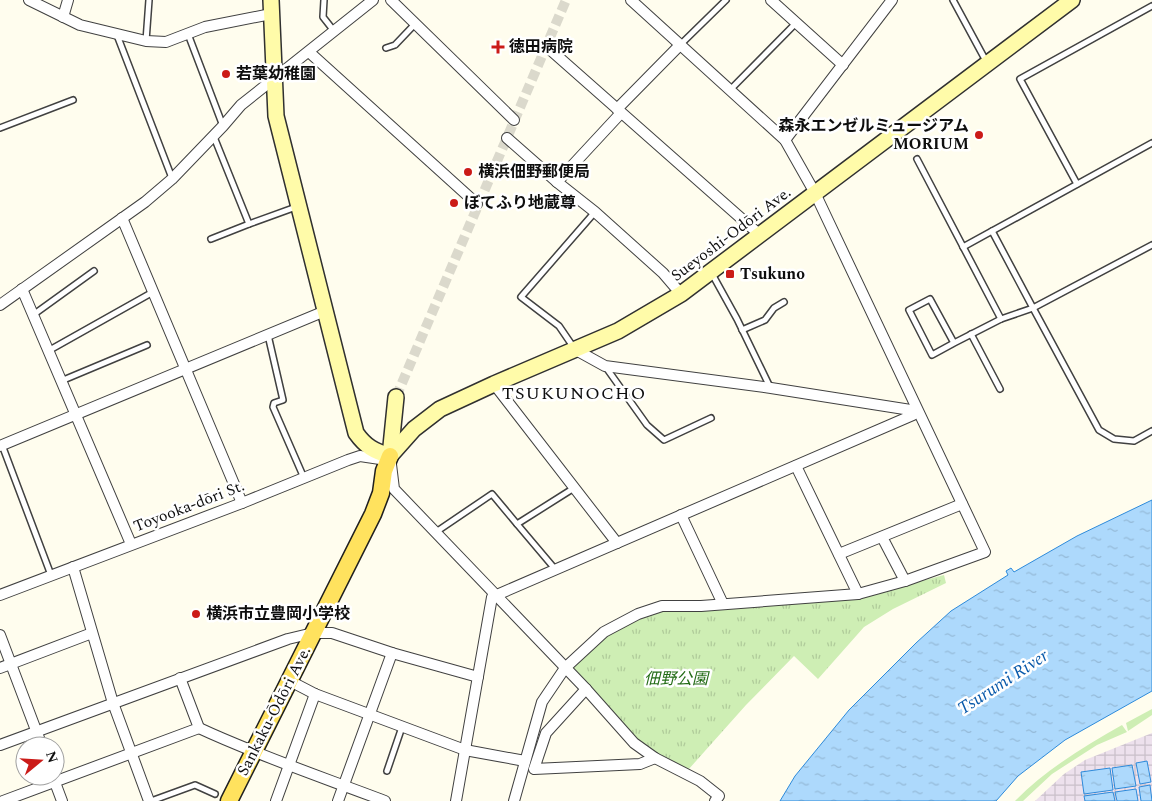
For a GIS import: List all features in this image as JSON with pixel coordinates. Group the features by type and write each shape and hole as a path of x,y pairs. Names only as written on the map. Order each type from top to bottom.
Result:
{"main road":[{"name":"Sankaku-Ōdōri Ave.","path":"222,797 255,751 373,514 382,493 384,471 390,456"}],"street":[{"path":"29,0 80,25 146,41 166,42 187,33 271,7 276,116 356,433 363,443 375,451 390,456"},
{"path":"63,17 68,0"},
{"path":"0,305 145,202 172,179 241,105 373,0"},
{"path":"391,0 514,120"},
{"path":"514,801 542,702 564,668 604,632 638,614 662,606 723,604 858,594 968,560 984,552 815,193 785,140 631,0"},
{"path":"771,0 843,64"},
{"path":"785,140 892,0"},
{"name":"Sueyoshi-Odōri Ave.","path":"390,456 414,429 440,409 618,331 681,294 988,64 1066,2"},
{"path":"557,182 680,45"},
{"path":"546,46 760,235"},
{"path":"309,52 478,204"},
{"path":"507,138 595,212 662,273 681,294"},
{"path":"122,218 242,503"},
{"path":"22,289 131,544"},
{"path":"1,446 325,311"},
{"path":"576,350 605,366 771,388 917,411"},
{"path":"494,384 616,543"},
{"path":"396,397 390,456 394,489 586,689 634,743 655,758 700,781 719,796 715,801"},
{"path":"456,801 492,596 796,466 913,415 917,411"},
{"name":"Toyooka-dōri St.","path":"0,595 360,456 380,459 390,456"},
{"path":"796,466 858,594"},
{"path":"839,554 962,504"},
{"path":"681,515 723,604"},
{"path":"882,537 905,581"},
{"path":"74,567 113,703 150,801"},
{"path":"0,668 92,633"},
{"path":"0,745 288,639 313,633 332,633 392,653 478,677"},
{"path":"0,635 38,736"},
{"path":"338,801 392,653"},
{"path":"180,678 199,728"},
{"path":"290,681 315,694 465,750 525,761"},
{"path":"586,689 546,733 534,769 640,764 655,758"},
{"path":"276,801 315,694"},
{"path":"65,775 199,728 288,766 385,801"},
{"path":"3,801 38,786"},
{"path":"57,786 62,801"}],"lane":[{"path":"146,41 149,0"},
{"path":"324,0 323,16 334,32"},
{"path":"680,45 726,0"},
{"path":"953,0 988,64"},
{"path":"1077,184 1020,79 1152,6"},
{"path":"730,90 796,22"},
{"path":"386,48 395,45 415,23"},
{"path":"187,33 223,126"},
{"path":"117,34 172,179"},
{"path":"0,128 73,100"},
{"path":"214,136 249,224"},
{"path":"963,247 1152,143"},
{"path":"917,159 1001,319"},
{"path":"211,239 298,206"},
{"path":"576,350 559,326 521,297 595,212"},
{"path":"992,230 1098,430 1114,438 1134,441 1152,431"},
{"path":"954,343 930,299 909,310 932,355 1001,319 1033,308 1152,245"},
{"path":"33,315 94,271"},
{"path":"711,272 771,388"},
{"path":"48,351 153,292"},
{"path":"742,330 765,320 774,308 784,302"},
{"path":"970,334 1000,389"},
{"path":"268,335 283,400 274,403 274,407 304,478"},
{"path":"61,381 147,346"},
{"path":"605,366 646,425 664,440 711,418"},
{"path":"1,446 51,575"},
{"path":"517,524 574,488"},
{"path":"435,532 492,494 555,569"},
{"path":"387,771 403,726"},
{"path":"150,801 195,785 222,797"}],"shaded area":[{"path":"1152,733 1152,801 1035,801 1064,774 1085,760"}],"green space":[{"name":"佃野公園","path":"944,575 946,583 893,609 864,627 818,679 794,656 746,705 688,770 640,743 571,665 607,636 640,619 666,609 884,591"},
{"path":"1152,709 1152,715 1128,731 1126,723"},
{"path":"1122,725 1127,732 1097,745 1052,774 1023,801 1015,801 1052,769"}],"water":[{"name":"Tsurumi River","path":"1152,500 1152,691 1065,740 1018,776 996,801 780,801 795,776 849,710 951,611 1008,575 1006,571 1011,568 1014,572 1077,536"},
{"path":"1147,761 1151,782 1140,784 1136,763"},
{"path":"1132,765 1136,786 1115,789 1112,768"},
{"path":"1110,768 1113,790 1084,794 1081,772"},
{"path":"1150,785 1152,801 1141,801 1139,787"},
{"path":"1136,789 1138,801 1117,801 1115,792"},
{"path":"1113,792 1115,801 1085,801 1084,796"}],"tunnel":[{"path":"396,397 566,0"}],"place":[{"name":"徳田病院","path":"498,47"},
{"name":"若葉幼稚園","path":"226,74"},
{"name":"森永エンゼルミュージアム MORIUM","path":"979,135"},
{"name":"横浜佃野郵便局","path":"468,172"},
{"name":"ぼてふり地蔵尊","path":"454,203"},
{"name":"Tsukuno","path":"730,274"},
{"name":"横浜市立豊岡小学校","path":"196,614"}],"district":[{"name":"TSUKUNOCHO","path":"574,393"}]}
